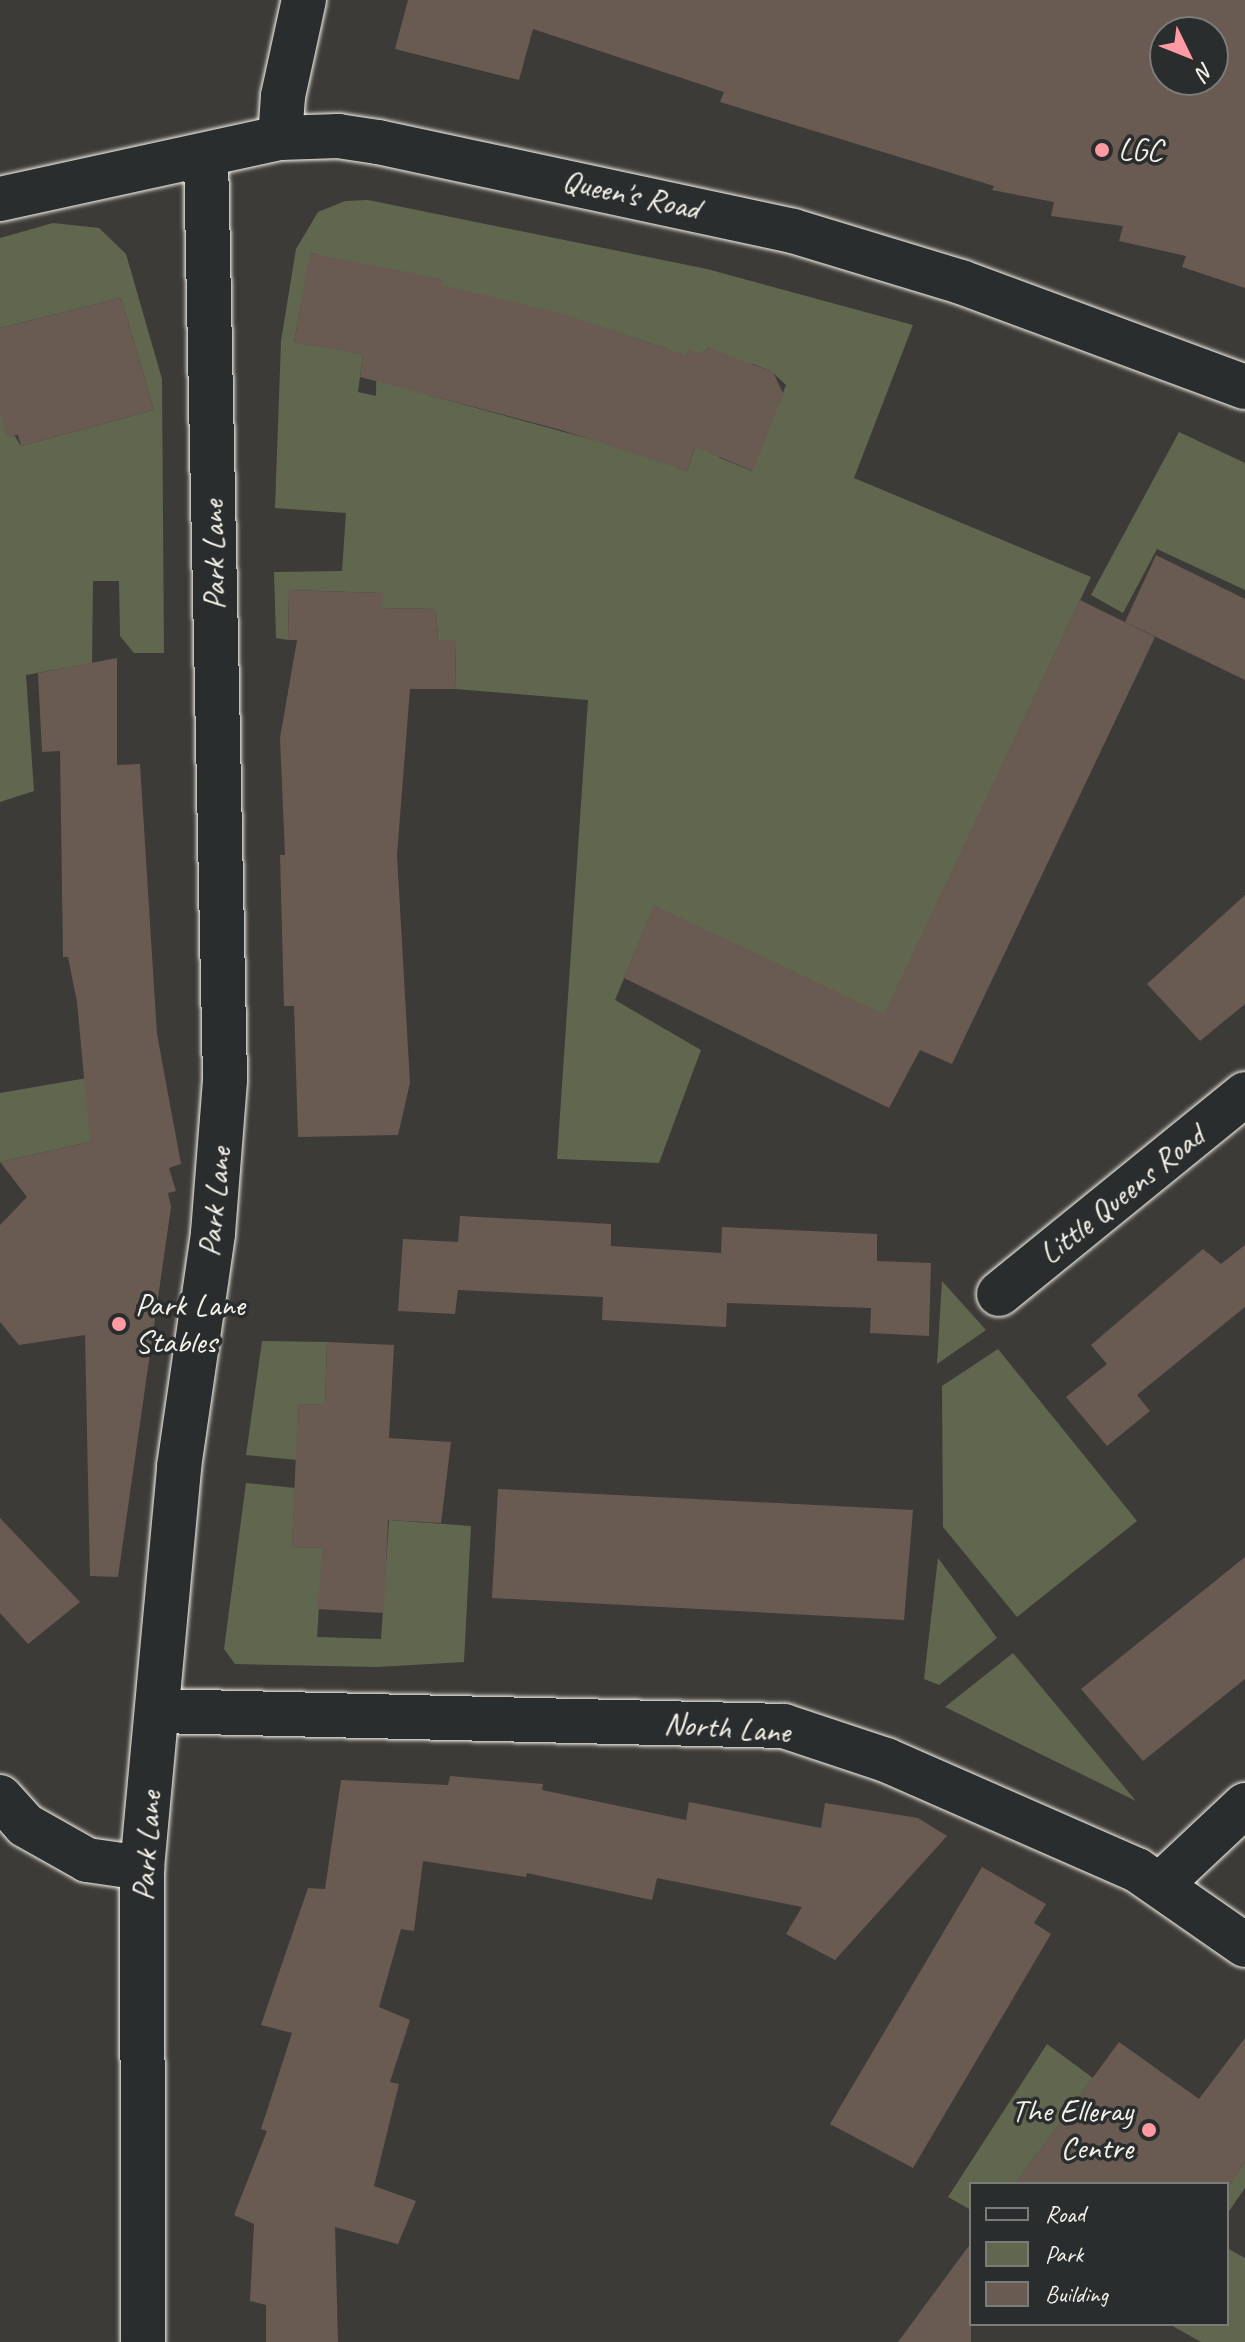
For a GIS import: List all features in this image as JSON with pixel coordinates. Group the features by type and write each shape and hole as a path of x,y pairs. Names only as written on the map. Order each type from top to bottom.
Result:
{"street":[{"path":"280,138 283,96 304,0"},
{"name":"Queen's Road","path":"0,199 280,138 338,136 378,142 793,231 961,282 1245,387"},
{"name":"Park Lane","path":"143,2342 142,1868 179,1467 222,1158 225,1079 206,155"},
{"name":"Little Queens Road","path":"999,1294 1245,1094"},
{"name":"North Lane","path":"158,1711 784,1726 886,1760 1162,1883 1245,1945"},
{"path":"0,1797 25,1825 87,1860 142,1868"},
{"path":"1162,1883 1245,1805"}],"green space":[{"path":"368,200 707,269 913,325 854,478 1091,577 908,965 893,1032 654,906 615,1000 701,1050 659,1163 557,1159 588,700 456,689 455,641 438,641 436,609 382,608 382,593 289,590 288,640 276,638 274,572 342,571 346,513 275,508 281,341 296,249 318,212 345,201","holes":["311,253 378,270 376,396 358,392 363,354 294,342","589,323 665,348 644,423 608,444 429,395","709,348 744,368 753,364 772,372 786,385 752,471 720,458 699,436 687,471 648,457 688,350 699,354"]},
{"path":"53,223 99,228 126,254 162,379 164,653 134,653 120,636 119,581 93,581 92,663 26,675 34,791 0,802 0,412 21,446 154,410 121,298 0,328 0,238"},
{"path":"1179,432 1245,463 1245,590 1157,549 1123,613 1091,595"},
{"path":"87,1078 99,1140 0,1162 0,1093"},
{"path":"942,1281 986,1330 937,1364"},
{"path":"262,1341 327,1342 325,1405 298,1404 297,1460 246,1455"},
{"path":"998,1349 1137,1521 1017,1617 943,1527 942,1386"},
{"path":"246,1483 295,1488 292,1547 323,1548 317,1637 381,1639 389,1520 471,1526 464,1662 377,1667 235,1664 224,1649"},
{"path":"938,1558 997,1638 939,1685 924,1679"},
{"path":"1013,1653 1136,1801 945,1707"},
{"path":"1047,2044 1093,2078 1016,2182 969,2182 969,2209 948,2197"},
{"path":"1245,2162 1245,2188 1229,2211 1229,2185"},
{"path":"1229,2249 1245,2258 1245,2342 1201,2342 1173,2326 1229,2326"}],"building":[{"name":"LGC","path":"408,0 1245,0 1245,288 1182,267 1186,256 1119,241 1123,226 1051,216 1054,202 992,190 994,186 720,102 724,92 533,29 519,80 395,49"},
{"path":"310,253 443,279 442,285 564,314 686,355 688,349 699,354 709,348 773,372 783,393 753,471 695,447 687,471 561,430 360,377 363,354 294,343"},
{"path":"121,298 154,410 21,446 18,435 7,437 0,412 0,328"},
{"path":"1156,555 1245,599 1245,680 1125,622"},
{"path":"289,590 383,593 382,608 436,609 438,641 455,640 456,689 410,689 397,855 410,1083 398,1135 298,1137 294,1006 284,1006 280,855 285,855 280,738 297,640 288,640"},
{"path":"1080,600 1155,637 952,1064 920,1050 889,1108 624,978 654,905 884,1014"},
{"path":"117,658 117,765 140,764 157,1034 181,1164 169,1168 176,1191 168,1193 171,1207 118,1577 90,1576 85,1335 19,1345 0,1322 0,1225 27,1197 0,1162 90,1142 77,1002 68,957 63,957 60,751 42,752 38,673"},
{"path":"1245,895 1245,1004 1200,1041 1147,984"},
{"path":"460,1216 611,1224 611,1246 721,1253 722,1227 877,1234 877,1261 931,1263 929,1336 870,1333 871,1308 727,1303 726,1327 602,1320 603,1297 458,1290 455,1314 398,1311 403,1239 458,1242"},
{"path":"1245,1245 1245,1307 1137,1395 1150,1411 1107,1446 1066,1397 1107,1364 1091,1345 1203,1249 1221,1264"},
{"path":"327,1342 394,1345 389,1438 451,1442 441,1523 388,1520 384,1613 317,1609 323,1548 292,1547 298,1404 325,1405"},
{"path":"498,1489 913,1510 904,1620 492,1598"},
{"path":"0,1518 80,1602 28,1644 0,1613"},
{"path":"1245,1557 1245,1679 1143,1761 1081,1689"},
{"path":"450,1776 543,1784 542,1790 686,1820 689,1802 821,1828 825,1803 918,1818 947,1836 835,1960 786,1934 802,1907 657,1878 652,1900 527,1873 526,1877 423,1861 414,1931 401,1929 379,2007 410,2020 390,2082 399,2084 374,2186 416,2201 398,2244 335,2227 338,2342 266,2342 266,2305 250,2301 254,2224 234,2215 267,2131 261,2129 292,2033 261,2025 308,1888 325,1889 341,1780 448,1785"},
{"path":"982,1867 1046,1904 1034,1923 1051,1934 913,2168 830,2124"},
{"name":"The Elleray Centre","path":"1245,2038 1245,2162 1230,2184 1016,2182 1119,2042 1199,2099"},
{"path":"969,2246 971,2342 898,2342"}],"place":[{"name":"LGC","path":"1102,150"},
{"name":"Park Lane Stables","path":"119,1324"},
{"name":"The Elleray Centre","path":"1149,2130"}]}
